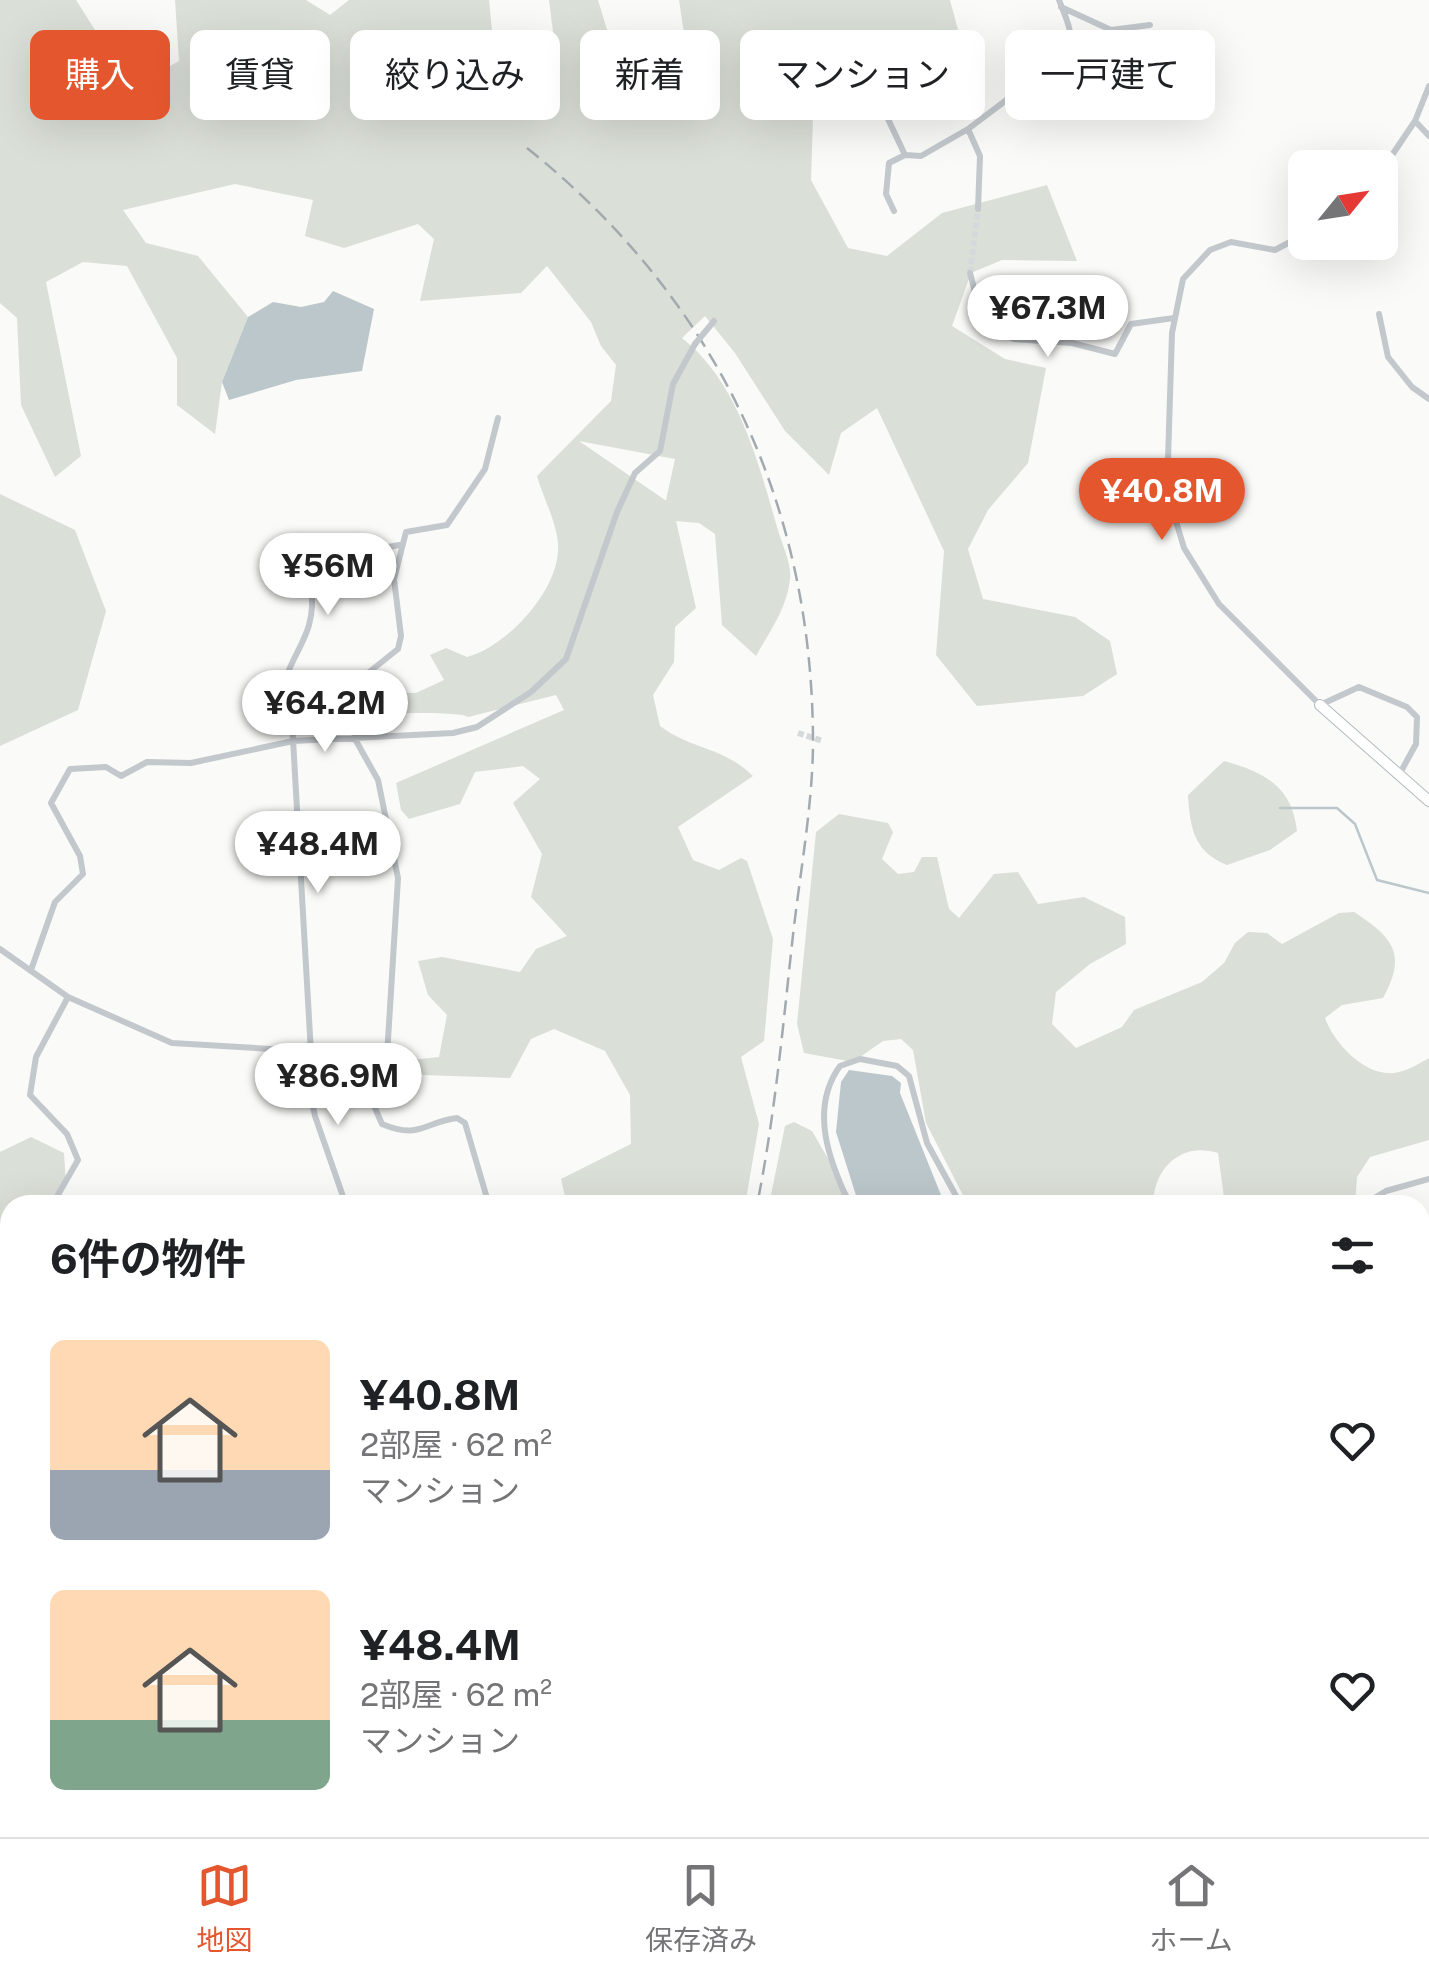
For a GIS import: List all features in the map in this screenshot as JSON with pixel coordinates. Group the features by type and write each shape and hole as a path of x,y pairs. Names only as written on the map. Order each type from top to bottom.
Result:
{"street":[{"path":"1060,3 1111,30 1150,25"},
{"path":"1060,3 1067,30"},
{"path":"1395,150 1415,121 1429,86"},
{"path":"894,210 886,194 888,163 905,155 921,156 968,129 1005,101"},
{"path":"888,120 905,155"},
{"path":"1415,121 1429,136"},
{"path":"968,129 980,156 978,209"},
{"path":"1288,243 1275,250 1231,242 1210,250 1182,279 1174,318 1167,491 1178,536 1219,604 1320,705 1429,801"},
{"path":"970,274 984,327 1014,338 1072,343 1115,354 1131,324 1174,318"},
{"path":"1378,314 1388,357 1412,387 1429,399"},
{"path":"30,970 55,902 84,874 80,856 51,803 53,792 70,769 106,768 121,776 147,762 191,763 293,740 420,738 477,726 558,671 578,632 617,512 635,473 660,451 673,384 695,344 714,321"},
{"path":"486,1195 465,1123 457,1118 445,1119 416,1132 382,1124 375,1108 387,1056 398,878 378,780 356,739 351,698 355,686 398,649 401,636 394,579 400,545 411,528 447,526 485,469 498,418"},
{"path":"342,1195 308,1089 311,1053 289,670 308,628 309,572 332,543 377,549 400,545"},
{"path":"1320,705 1359,687 1407,707 1417,717 1419,728 1400,775"},
{"path":"0,949 68,997 172,1044 387,1056"},
{"path":"58,1195 78,1160 67,1134 30,1094 30,1076 68,997"},
{"path":"846,1195 826,1141 824,1093 840,1066 860,1059 898,1066 909,1076 927,1142 956,1195"},
{"path":"1379,1195 1429,1179"},
{"path":"83,1837 101,1837"}],"shaded area":[{"path":"0,0 76,0 95,30 30,30 30,120 170,120 170,66 179,61 175,0 306,0 330,15 349,0 489,0 492,30 350,30 350,120 560,120 560,30 553,30 549,0 598,0 607,30 580,30 580,120 720,120 720,30 683,30 679,0 950,0 958,30 740,30 740,120 813,120 811,180 848,248 887,256 942,213 1047,185 1077,261 1002,260 971,273 952,326 1005,359 1046,368 1028,463 988,510 968,549 983,599 1075,617 1110,641 1117,674 1083,696 977,706 936,655 944,551 877,408 841,433 829,475 785,431 735,353 705,316 682,338 718,377 743,424 788,559 788,590 782,610 756,656 722,625 715,534 699,523 676,521 696,608 675,627 674,662 653,695 660,726 731,759 753,776 678,827 693,860 719,870 741,858 747,861 773,939 764,1041 741,1057 759,1124 747,1195 565,1195 561,1179 631,1144 630,1095 605,1051 554,1029 531,1039 510,1078 423,1075 410,1060 439,1057 447,1015 428,995 418,961 442,957 520,972 536,949 567,936 531,897 542,854 513,803 540,779 523,766 475,772 460,804 409,819 401,810 396,783 564,710 556,695 468,717 366,713 364,700 378,692 416,693 444,680 430,655 446,648 467,657 498,642 527,616 549,584 558,542 537,476 611,401 616,365 601,346 591,322 547,266 521,293 420,301 434,239 418,224 344,248 305,236 313,200 235,184 123,210 146,243 198,256 248,317 222,382 215,434 177,405 177,358 127,266 83,262 46,282 81,456 55,477 21,405 17,318 0,303","holes":["579,441 675,459 665,500"]},
{"path":"333,291 374,309 362,371 296,380 229,400 222,382 248,317 273,302 301,307 324,302"},
{"path":"0,494 75,530 106,611 78,710 0,746"},
{"path":"1224,761 1252,770 1274,783 1289,803 1297,831 1270,850 1227,865 1207,853 1196,838 1188,795"},
{"path":"839,814 888,823 893,832 882,859 898,874 914,872 922,857 937,857 949,909 959,918 994,874 1018,872 1038,904 1084,897 1125,917 1126,944 1090,964 1056,992 1052,1024 1076,1048 1122,1027 1134,1010 1202,982 1224,963 1235,943 1248,932 1267,933 1282,944 1339,913 1354,912 1386,938 1395,958 1394,969 1383,998 1342,1005 1325,1018 1345,1049 1376,1071 1399,1072 1429,1058 1429,1140 1370,1157 1357,1177 1356,1195 1224,1195 1218,1153 1205,1150 1192,1151 1172,1161 1158,1180 1154,1195 963,1195 926,1123 913,1050 901,1039 883,1041 853,1062 804,1053 797,1024 816,832"},
{"path":"849,1070 892,1076 901,1083 900,1093 941,1195 856,1195 836,1132 841,1082"},
{"path":"794,1122 812,1131 849,1195 771,1195 785,1126"},
{"path":"31,1137 64,1153 66,1184 62,1195 0,1195 0,1152"}],"waterway":[{"path":"1280,808 1337,808 1355,824 1377,880 1429,893"}],"tunnel":[{"path":"970,273 978,209"},
{"path":"798,733 823,741"}],"railway":[{"path":"527,148 594,207 652,271 701,340 741,413 773,491 795,573 809,658 812,770 778,1070 759,1195"}]}
